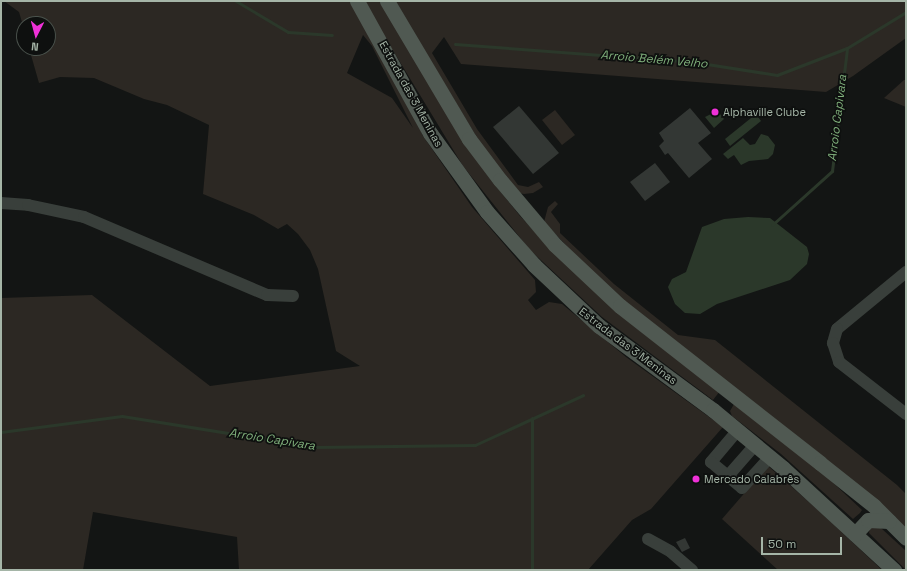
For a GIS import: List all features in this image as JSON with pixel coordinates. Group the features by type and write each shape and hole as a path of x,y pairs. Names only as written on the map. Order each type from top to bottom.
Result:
{"main road":[{"name":"Estrada das 3 Meninas","path":"357,1 430,133 487,212 570,301 599,326 738,430 770,457 894,570"},
{"path":"387,1 469,139 540,228 594,284 728,390 889,521 906,538"},
{"path":"713,410 728,390"},
{"path":"855,534 868,520 889,521"}],"street":[{"path":"1,203 28,205 84,218 267,295 293,296"},
{"path":"906,272 837,329 833,343 840,362 906,414"},
{"path":"738,430 711,462 742,488 770,457"},
{"path":"728,476 756,445"},
{"path":"648,539 671,552 692,570"}],"shaded area":[{"path":"4,1 350,1 412,110 423,136 472,207 535,280 536,292 528,300 536,310 549,302 562,304 626,357 723,427 651,509 632,520 588,570 239,570 237,537 93,512 83,570 1,570 1,298 92,295 210,386 360,366 336,351 318,269 310,250 298,234 287,224 278,229 254,215 203,194 209,125 167,105 144,99 94,78 60,77 39,83 31,56 56,56 56,16 20,16 19,12","holes":["363,35 372,46 413,128 392,98 347,73"]},
{"path":"363,1 382,1 495,185 520,216 551,249 720,391 713,400 602,317 529,249 463,166"},
{"path":"395,1 906,1 906,38 853,76 826,92 461,64 444,37 432,53 477,129 518,185 528,187 539,182 543,187 533,193 524,194 519,193 491,161"},
{"path":"904,80 906,80 906,107 884,98"},
{"path":"555,110 575,135 562,145 542,120"},
{"path":"713,113 720,114 724,119 714,128 705,117"},
{"path":"756,114 761,121 730,146 725,139"},
{"path":"761,134 768,136 775,145 773,154 768,159 749,161 741,165 734,155 728,159 723,154 743,138 750,145 755,144"},
{"path":"555,201 558,204 551,212 560,224 560,233 614,284 678,335 715,340 897,485 906,494 906,528 600,281 544,222 548,207"},
{"path":"748,217 770,218 807,247 809,254 807,264 790,280 717,304 700,314 685,313 675,304 668,287 672,279 686,272 702,227 724,219"},
{"path":"734,404 827,477 862,510 860,513 853,519 781,454 732,416 730,411"},
{"path":"768,466 817,509 882,570 778,570 722,519"},
{"path":"870,526 881,528 906,551 906,570 869,533"}],"building":[{"path":"519,106 559,153 533,174 493,127"},
{"path":"690,108 711,133 698,143 712,159 689,178 668,153 665,155 659,146 664,141 659,133"},
{"path":"655,163 670,182 645,201 630,182"},
{"path":"685,538 690,548 682,552 676,542"}],"waterway":[{"name":"Arroio Belém Velho","path":"236,1 288,32 332,35"},
{"name":"Arroio Capivara","path":"772,225 832,171 847,48 906,12"},
{"name":"Arroio Belém Velho","path":"455,44 694,62 777,75 847,48"},
{"name":"Arroio Capivara","path":"1,432 122,416 315,447 475,445 583,395"},
{"path":"532,418 532,570"}],"place":[{"name":"Alphaville Clube","path":"715,112"},
{"name":"Mercado Calabrês","path":"696,479"}]}
